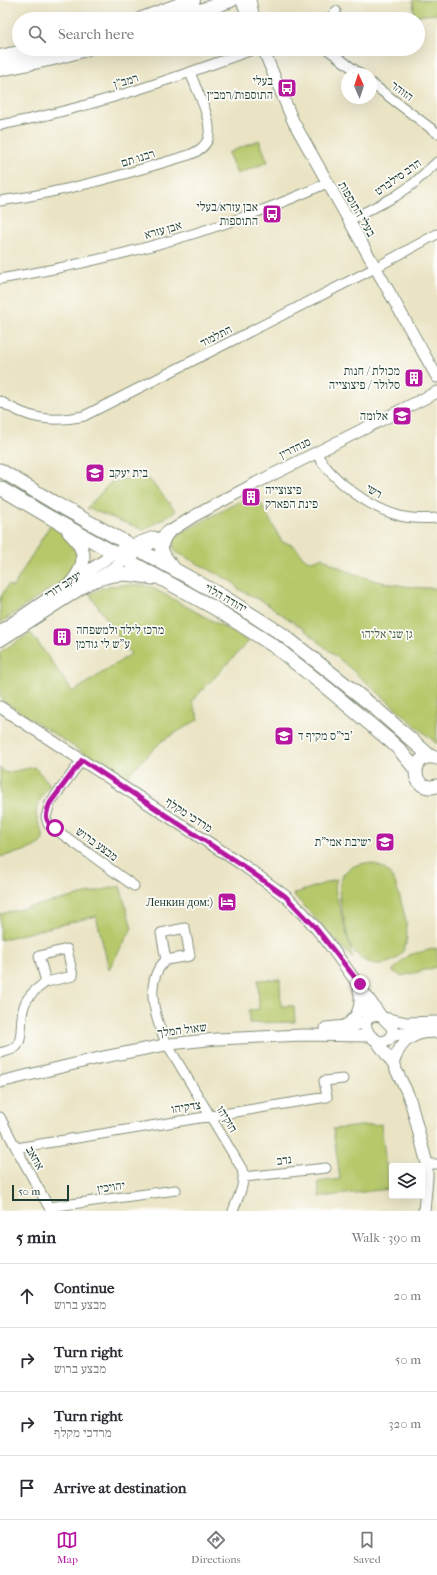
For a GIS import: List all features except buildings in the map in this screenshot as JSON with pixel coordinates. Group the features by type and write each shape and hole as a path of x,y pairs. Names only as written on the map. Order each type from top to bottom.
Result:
{"main road":[{"path":"161,12 193,0"},
{"path":"198,12 231,0"},
{"path":"0,57 12,54"},
{"path":"0,69 60,56"},
{"name":"יהודה הלוי","path":"0,470 53,502 224,596 282,634 374,707 434,758"},
{"name":"יהודה הלוי","path":"0,488 216,609 274,646 399,750 416,770 416,778 420,784 427,787 436,787"},
{"path":"61,523 78,541 83,552 83,563 81,569 71,584"},
{"path":"168,532 162,541 161,550 164,557 175,569"},
{"path":"94,581 106,576 124,574 145,576 166,582"},
{"path":"416,770 420,762 434,758"}],"street":[{"path":"241,0 247,12"},
{"path":"250,0 253,12"},
{"name":"רמב\"ן","path":"0,125 112,98 235,56"},
{"name":"בעלי התוספות","path":"266,56 293,121 327,184 350,220 375,268 437,377"},
{"path":"336,56 352,68"},
{"name":"רבנו תם","path":"0,201 62,191 189,155 198,151 208,140 209,130 206,115 190,72"},
{"name":"הזוהר","path":"377,88 437,133"},
{"name":"הרב סילברט","path":"350,220 396,196 413,184 437,162"},
{"name":"אבן עזרא","path":"0,279 47,271 160,244 264,210 327,184"},
{"name":"התלמוד","path":"0,401 18,412 30,416 59,420 84,416 375,268 437,234"},
{"name":"סנהדרין","path":"136,548 256,483 437,392"},
{"name":"רשי","path":"316,453 323,464 345,486 361,498 387,512 411,518 437,518"},
{"name":"יעקב דורי","path":"0,631 71,584 136,548"},
{"name":"יעקב דורי","path":"0,641 94,581 121,556"},
{"name":"מרדכי מקלף","path":"0,707 243,866 285,896 315,927 360,984 383,1017"},
{"name":"מבצע ברוש","path":"82,760 50,803 46,817 48,824 134,886"},
{"name":"חזקיהו","path":"166,960 158,968 153,990 154,1002 166,1041 238,1161 244,1177"},
{"name":"מרדכי מקלף","path":"345,966 366,1006 367,1019"},
{"path":"0,1053 13,1049 18,1045 20,1038 21,1017 28,997 46,982"},
{"path":"340,1027 353,1020 357,1015 360,1009 360,994"},
{"path":"424,1211 427,1177 432,1164 408,1092 393,1064 365,1028 367,1019 374,1014 407,1023 437,1022"},
{"path":"383,1017 392,1027 391,1037 393,1064"},
{"name":"שאול המלך","path":"0,1076 97,1052 216,1033 340,1027 356,1025 367,1019"},
{"path":"393,1064 397,1052 402,1045 416,1035 426,1032"},
{"path":"373,1038 381,1042 400,1034 437,1032"},
{"name":"שאול המלך","path":"0,1082 166,1041 308,1035 373,1038"},
{"name":"צדקיהו","path":"16,1148 327,1097 324,1081 343,1079"},
{"name":"אחאב","path":"0,1116 50,1209"},
{"name":"נדב","path":"244,1177 326,1168"},
{"path":"233,1211 244,1184 244,1177"},
{"name":"יהויכין","path":"50,1209 176,1190"}],"green space":[{"path":"413,0 436,0 437,14 425,15 425,12 414,12"},
{"path":"259,140 268,162 237,174 228,153"},
{"path":"133,478 149,479 176,511 144,530 87,508 111,482"},
{"name":"גן שני אליהו","path":"246,498 249,503 258,498 282,542 294,546 305,559 312,561 322,557 351,573 401,586 437,588 437,744 303,629 264,602 238,589 234,583 174,550 174,543 179,534"},
{"path":"50,525 73,547 77,560 76,568 71,575 0,623 0,598 8,585 13,587"},
{"path":"120,585 141,585 151,587 249,641 192,701 199,719 162,741 124,779 0,699 0,652 31,633 73,692 131,654 90,595 102,588"},
{"path":"34,767 50,784 36,811 43,840 39,844 27,850 0,857 0,768 6,773"},
{"path":"366,863 384,868 393,878 402,905 407,930 406,942 402,952 394,960 381,964 365,961 352,949 347,934 340,901 340,884 347,870"},
{"path":"337,879 335,886 336,894 353,959 293,894"},
{"path":"120,886 132,928 109,969 96,916 0,940 0,914"},
{"path":"437,948 437,967 402,976 392,971 408,955"},
{"path":"280,979 281,1006 294,1006 295,1022 249,1023 249,1010 259,1009 258,980"},
{"path":"381,1124 389,1189 320,1197 318,1182 340,1179 333,1129"}],"place":[{"name":"בעלי התוספות/רמב״ן","path":"287,88"},
{"name":"אבן עזרא/בעלי התוספות","path":"272,214"},
{"name":"מכולת / חנות סלולר / פיצוצייה","path":"414,378"},
{"name":"אלומה","path":"402,416"},
{"name":"בית יעקב","path":"95,473"},
{"name":"פיצוצייה פינת הפארק","path":"251,497"},
{"name":"מרכז לילד ולמשפחה ע\"ש לי גודמן","path":"62,637"},
{"name":"בי\"ס מקיף ד'","path":"284,736"},
{"name":"ישיבת אמי\"ת","path":"385,842"},
{"name":"Ленкин дом:)","path":"227,902"}],"route":[{"path":"55,828 48,824 46,817 50,803 82,760 243,866 285,896 304,914 360,984"}]}
